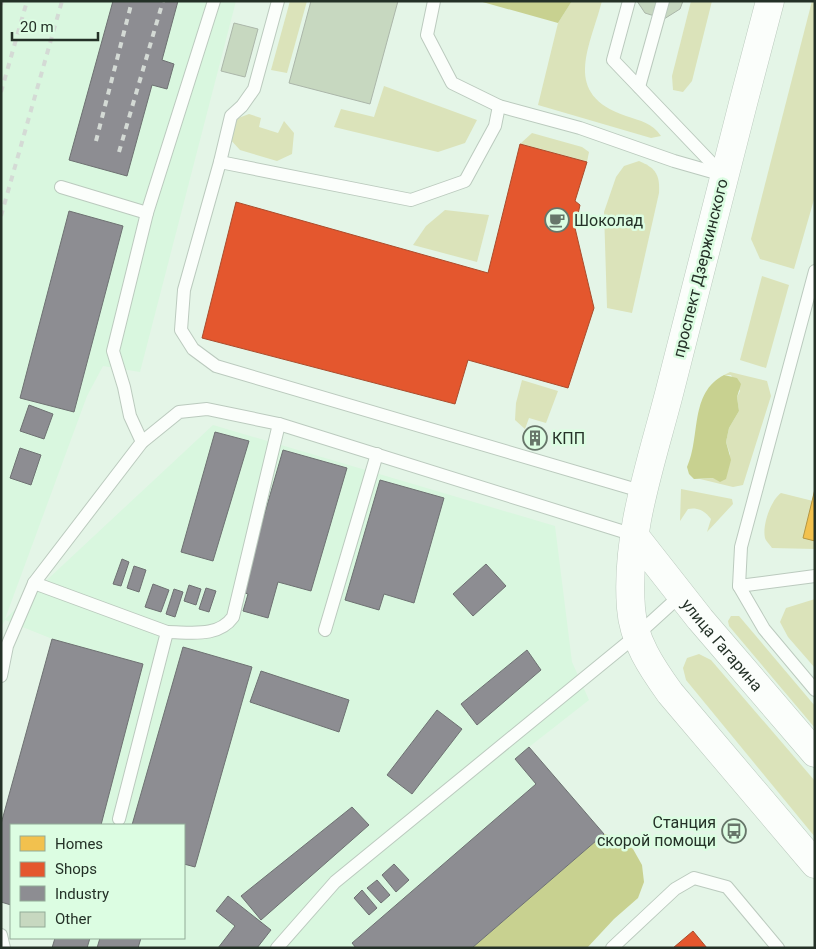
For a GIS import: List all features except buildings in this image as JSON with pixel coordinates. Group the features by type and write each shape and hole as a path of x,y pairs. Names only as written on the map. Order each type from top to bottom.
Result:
{"main road":[{"name":"проспект Дзержинского","path":"770,1 723,175 634,535 631,609 637,635 649,663 670,693 815,864"},
{"name":"улица Гагарина","path":"634,535 700,619 815,754"}],"lane":[{"path":"142,442 130,416 124,387 113,351 147,213 214,1"},
{"path":"278,1 254,89 242,106 230,116 220,162 184,290 181,330 193,349 216,366 644,492"},
{"path":"434,1 427,35 452,83 498,106 580,128 674,162 723,175"},
{"path":"629,1 614,60 723,175"},
{"path":"639,87 663,1"},
{"path":"220,162 411,200 465,181 495,126 498,106"},
{"path":"61,187 147,213"},
{"path":"815,271 741,547 739,586 764,629 815,690"},
{"path":"1,676 7,646 34,583 142,442 179,412 207,409 279,424 634,535"},
{"path":"34,583 167,632 215,631 227,625 233,618 279,424"},
{"path":"325,630 377,454"},
{"path":"739,586 815,576"},
{"path":"278,948 336,882 637,635 682,594"},
{"path":"119,819 167,632"},
{"path":"612,948 674,889 694,878 726,887 778,948"},
{"path":"1,935 4,948"}],"shaded area":[{"path":"1,1 236,1 140,372 103,366 87,396 5,619 213,425 555,526 572,662 589,700 529,747 604,834 472,948 87,948 90,939 185,939 185,824 101,824 143,664 55,640 5,620 1,628"},
{"path":"290,1 307,1 287,73 271,70"},
{"path":"572,1 602,1 587,53 585,69 587,83 593,96 606,107 650,125 661,136 651,138 538,105 558,23"},
{"path":"691,1 712,1 692,81 683,92 673,90 672,76"},
{"path":"812,1 815,1 815,196 794,269 760,259 751,239"},
{"path":"384,86 477,120 465,143 438,152 334,127 341,109 374,117"},
{"path":"249,114 261,118 259,127 278,133 284,121 294,133 292,154 277,161 240,150 228,137 233,120"},
{"path":"532,133 582,147 589,152 587,162 520,144"},
{"path":"639,161 649,166 656,173 659,181 659,193 632,313 607,308 604,212 616,177 624,166"},
{"path":"445,210 489,215 477,262 413,245 426,226"},
{"path":"762,276 789,285 766,368 740,360"},
{"path":"730,372 767,381 771,396 743,485 733,487 700,479 714,478 720,481 730,454 726,442 729,428 739,411 737,397 740,391 731,375 724,375"},
{"path":"522,380 558,391 546,423 529,418 525,429 515,420 516,403"},
{"path":"681,489 732,499 733,504 707,532 711,519 701,510 688,509 680,521"},
{"path":"781,493 813,501 815,549 772,548 766,540 764,533 768,513 777,496"},
{"path":"815,599 815,668 788,637 780,622 786,608"},
{"path":"731,616 739,616 815,706 815,728 729,626 728,621"},
{"path":"699,654 711,660 815,781 815,837 686,680 683,668 687,658"}],"green space":[{"path":"479,1 572,1 558,23"},
{"path":"724,375 737,378 741,384 737,397 739,411 729,428 726,442 731,460 726,479 720,482 713,478 694,479 689,474 687,467 701,404 705,393 713,383"},
{"path":"604,834 618,837 633,849 642,865 644,882 638,898 614,919 587,948 472,948"}],"railway":[{"path":"1,5 2,1"},
{"path":"1,92 27,1"},
{"path":"1,216 62,1"},
{"path":"96,141 132,1"},
{"path":"119,152 163,1"}],"place":[{"name":"Шоколад","path":"557,220"},
{"name":"КПП","path":"535,438"},
{"name":"Станция скорой помощи","path":"734,831"}]}
